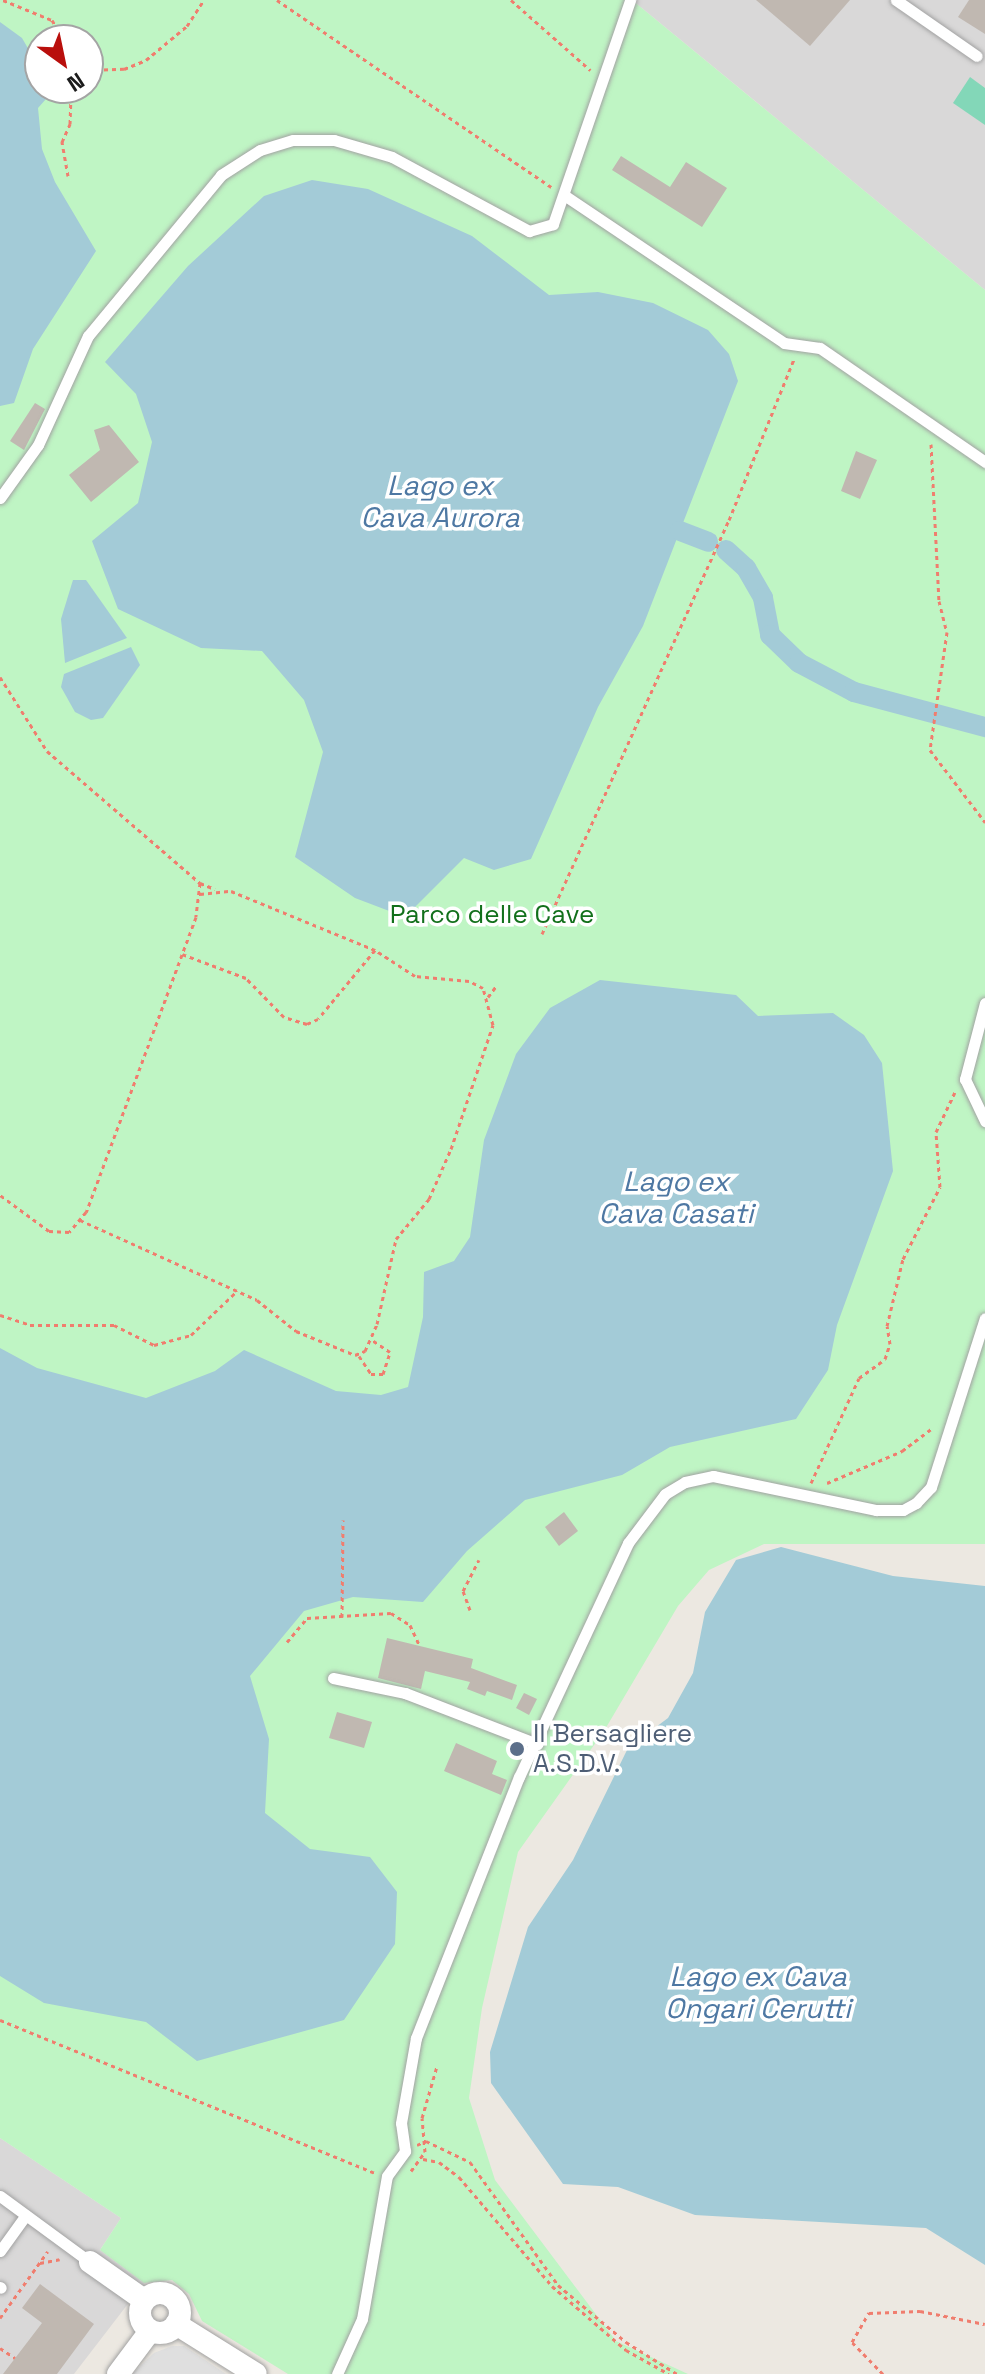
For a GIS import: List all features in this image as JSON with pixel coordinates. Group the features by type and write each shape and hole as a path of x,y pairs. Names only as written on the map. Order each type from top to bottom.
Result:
{"street":[{"path":"81,2264 144,2300"},
{"path":"155,2294 172,2297 179,2307 176,2324 164,2333 150,2331 140,2319 144,2300 155,2294"},
{"path":"176,2324 256,2374"},
{"path":"118,2374 150,2331"}],"lane":[{"path":"0,498 38,445 88,336 221,175 260,150 309,138 363,148 392,157 529,231 553,224 630,0"},
{"path":"896,0 977,56"},
{"path":"564,195 798,348 818,346 985,462"},
{"path":"985,1003 965,1079 985,1121"},
{"path":"337,2374 362,2319 387,2176 405,2151 401,2123 416,2038 537,1744 628,1543 665,1494 685,1482 713,1476 881,1511 916,1503 931,1487 985,1318"},
{"path":"333,1678 405,1693 537,1744"},
{"path":"0,2196 58,2238 81,2264"},
{"path":"0,2251 26,2215"}],"path":[{"path":"3,0 52,20 54,24"},
{"path":"104,70 124,69 155,54 187,26 204,0"},
{"path":"277,0 564,195"},
{"path":"511,0 601,81"},
{"path":"68,176 62,142 70,124 71,104"},
{"path":"542,934 729,520 798,348"},
{"path":"930,424 939,601 947,632 939,708 930,750 934,761 985,822"},
{"path":"0,677 47,751 200,883 375,950 415,976 469,981 488,997 493,1025 490,1042 429,1199 396,1239 372,1340 355,1355"},
{"path":"0,1195 49,1231 69,1232 89,1207 182,954 200,894 200,883"},
{"path":"200,894 215,889"},
{"path":"182,954 246,978 284,1017 307,1024 318,1019 375,950"},
{"path":"488,997 497,985"},
{"path":"806,1494 859,1378 885,1359 890,1344 887,1326 903,1259 940,1187 936,1132 947,1102 965,1079"},
{"path":"80,1220 237,1291 296,1331 355,1355 371,1374 383,1374 390,1352 372,1340"},
{"path":"0,1315 30,1325 114,1325 154,1345 191,1335 237,1291"},
{"path":"806,1494 902,1451 955,1406"},
{"path":"342,1617 343,1520"},
{"path":"470,1610 463,1591 479,1560"},
{"path":"287,1642 307,1618 391,1613 410,1625 420,1646"},
{"path":"0,2020 344,2163 387,2176"},
{"path":"437,2066 422,2118 426,2141 422,2158 439,2162 459,2177 552,2286 626,2350 669,2374"},
{"path":"405,2151 426,2141 453,2149 483,2175 558,2285 626,2342 677,2374"},
{"path":"0,2318 58,2238"},
{"path":"40,2263 62,2259 81,2264"},
{"path":"0,2312 7,2308"},
{"path":"883,2374 853,2345 869,2313 895,2310 985,2324"},
{"path":"0,2348 15,2358"}],"shaded area":[{"path":"632,0 985,0 985,290 760,105"},
{"path":"0,2138 121,2218 100,2250 144,2283 74,2374 0,2374"},
{"path":"172,2346 184,2346 226,2374 132,2374 154,2353"}],"green space":[{"name":"Parco delle Cave","path":"0,0 632,0 985,290 985,1544 764,1544 709,1570 678,1606 604,1731 518,1852 482,2008 469,2098 495,2180 616,2341 688,2374 288,2374 202,2321 189,2294 172,2280 144,2283 100,2250 121,2218 0,2138"},
{"path":"970,77 985,88 985,125 953,103"}],"water":[{"path":"0,22 24,41 24,104 42,104 38,108 42,149 55,182 96,251 33,349 14,403 0,406"},
{"name":"Lago ex Cava Aurora","path":"312,180 368,189 472,236 549,295 598,292 653,303 708,330 729,354 738,381 643,626 598,707 531,859 494,870 464,858 405,917 355,898 295,857 323,752 304,700 262,651 201,648 118,609 92,541 138,503 152,442 136,394 105,362 188,266 264,196"},
{"path":"73,580 86,580 127,638 65,663 61,619"},
{"path":"131,647 140,665 103,718 91,720 75,712 61,687 64,674"},
{"name":"Lago ex Cava Casati","path":"600,980 736,995 758,1016 833,1013 864,1035 882,1063 893,1171 837,1325 828,1370 796,1419 670,1447 622,1475 525,1500 467,1551 423,1602 353,1597 304,1611 250,1676 269,1739 265,1813 310,1849 370,1857 397,1892 395,1944 344,2020 197,2061 146,2022 44,2003 0,1976 0,1348 37,1368 146,1398 215,1371 244,1350 336,1391 381,1395 408,1387 423,1317 424,1272 454,1261 470,1237 484,1140 516,1054 550,1008"},
{"name":"Lago ex Cava Ongari Cerutti","path":"781,1547 893,1576 985,1586 985,2265 926,2228 695,2215 618,2187 563,2184 491,2083 490,2052 528,1927 573,1860 628,1748 668,1718 693,1673 705,1612 736,1560"}],"building":[{"path":"756,0 850,0 810,46"},
{"path":"969,0 985,0 985,34 958,17"},
{"path":"621,156 670,187 686,162 727,188 702,227 612,170"},
{"path":"35,403 45,409 24,450 10,441"},
{"path":"109,425 139,462 91,502 69,475 100,450 94,430"},
{"path":"856,451 877,460 860,499 841,491"},
{"path":"564,1512 578,1531 559,1546 545,1527"},
{"path":"387,1638 473,1659 471,1668 517,1685 512,1700 487,1691 485,1696 467,1689 470,1682 425,1671 421,1689 378,1678"},
{"path":"524,1693 537,1699 529,1715 516,1708"},
{"path":"337,1712 372,1722 364,1748 329,1738"},
{"path":"456,1743 497,1761 492,1774 507,1780 501,1795 444,1771"},
{"path":"40,2284 94,2324 57,2374 3,2374 42,2323 22,2308"}],"waterway":[{"path":"680,531 708,542"},
{"path":"726,550 746,568 763,598 770,635 799,663 854,692 985,727"}],"place":[{"name":"Il Bersagliere A.S.D.V.","path":"517,1749"}]}
